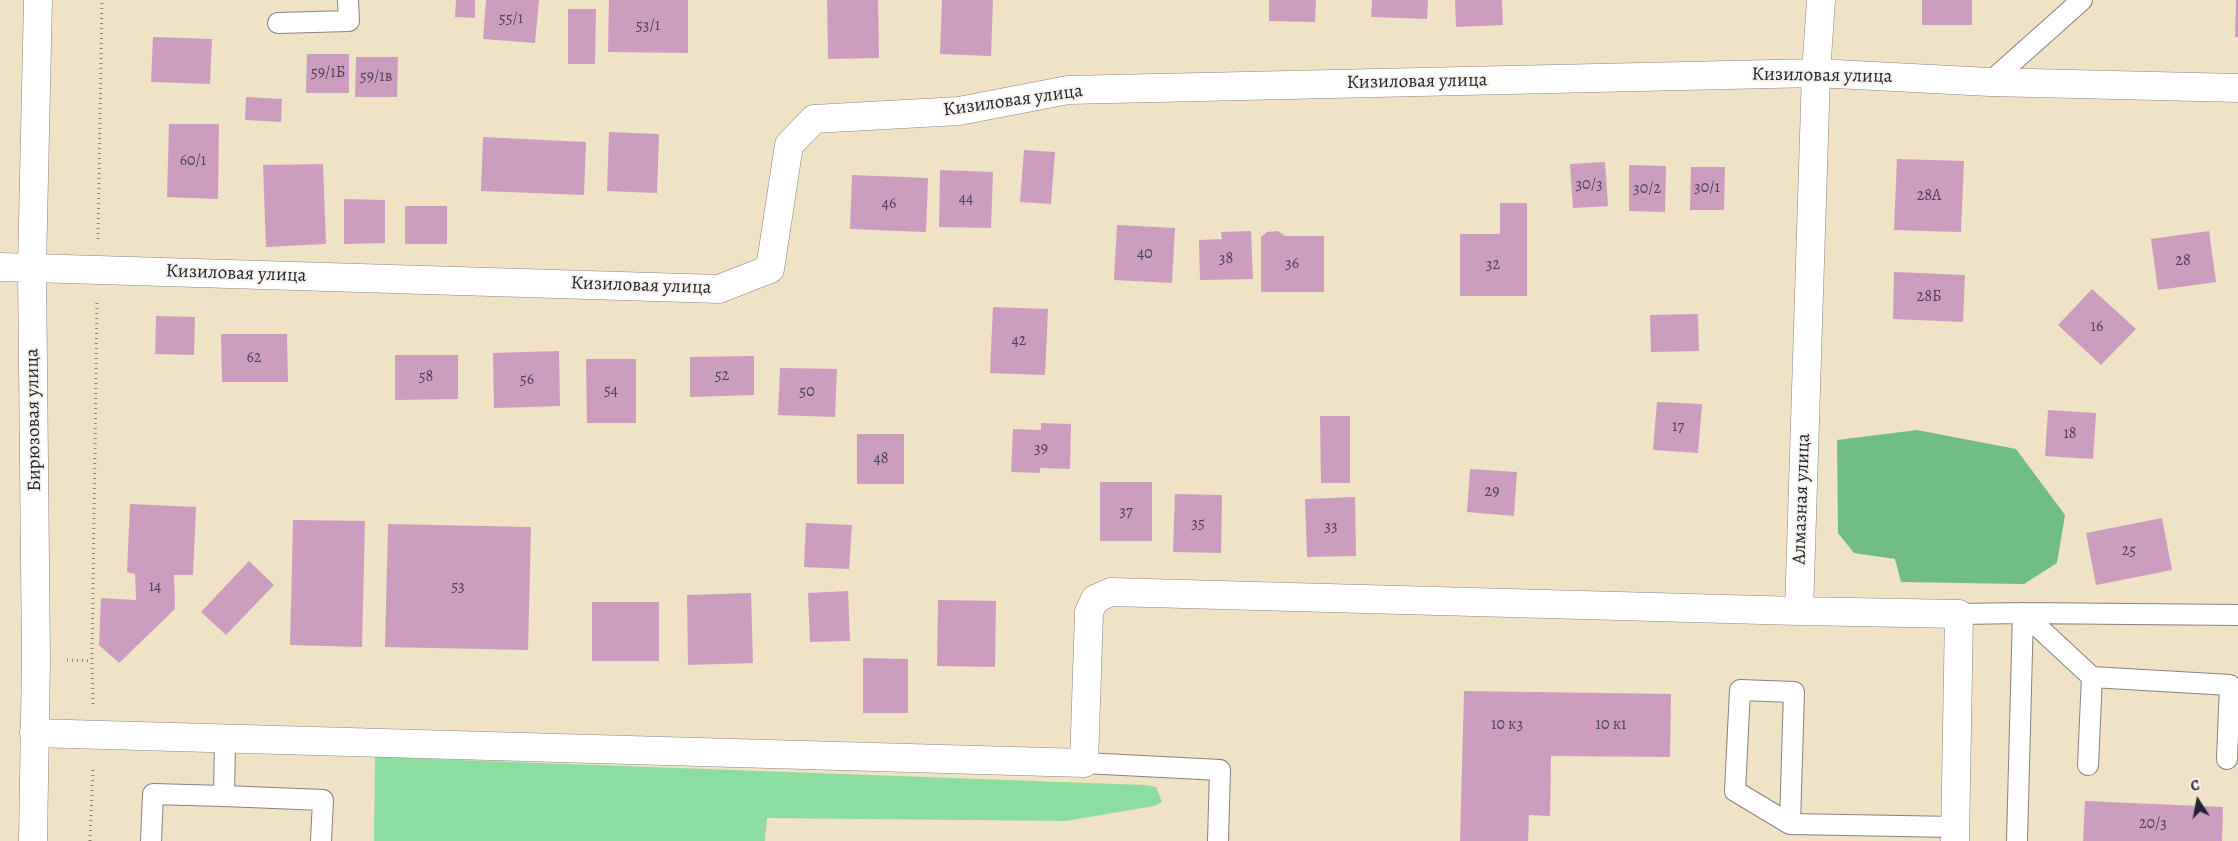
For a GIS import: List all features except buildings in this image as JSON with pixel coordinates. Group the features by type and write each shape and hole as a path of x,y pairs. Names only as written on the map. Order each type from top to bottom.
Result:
{"street":[{"name":"Бирюзовая улица","path":"33,841 36,660 32,267 38,0"},
{"name":"Алмазная улица","path":"1799,611 1816,73 1821,0"},
{"name":"Кизиловая улица","path":"0,267 719,289 770,269 789,145 814,119 959,111 1068,90 1816,73 1990,82 2238,88"},
{"path":"34,733 1084,763 1089,612 1095,598 1112,592 1959,614 1955,834"}],"lane":[{"path":"278,23 349,21 348,0"},
{"path":"1990,82 2082,0"},
{"path":"2023,613 2092,677 2230,685 2227,758"},
{"path":"2017,841 2023,613"},
{"path":"1959,614 2238,615"},
{"path":"2088,765 2092,677"},
{"path":"1790,824 1794,692 1740,690 1735,791 1790,824 1955,834"},
{"path":"224,796 225,738"},
{"path":"1084,763 1220,770 1218,841"},
{"path":"151,841 153,794 323,800 321,841"}],"path":[{"path":"92,661 102,0"}],"green space":[{"path":"1917,430 2016,449 2065,515 2057,563 2024,584 1901,582 1895,559 1854,553 1838,533 1837,440"},
{"path":"375,757 1144,785 1156,787 1162,802 1154,806 1066,821 767,818 765,841 374,841"}]}
